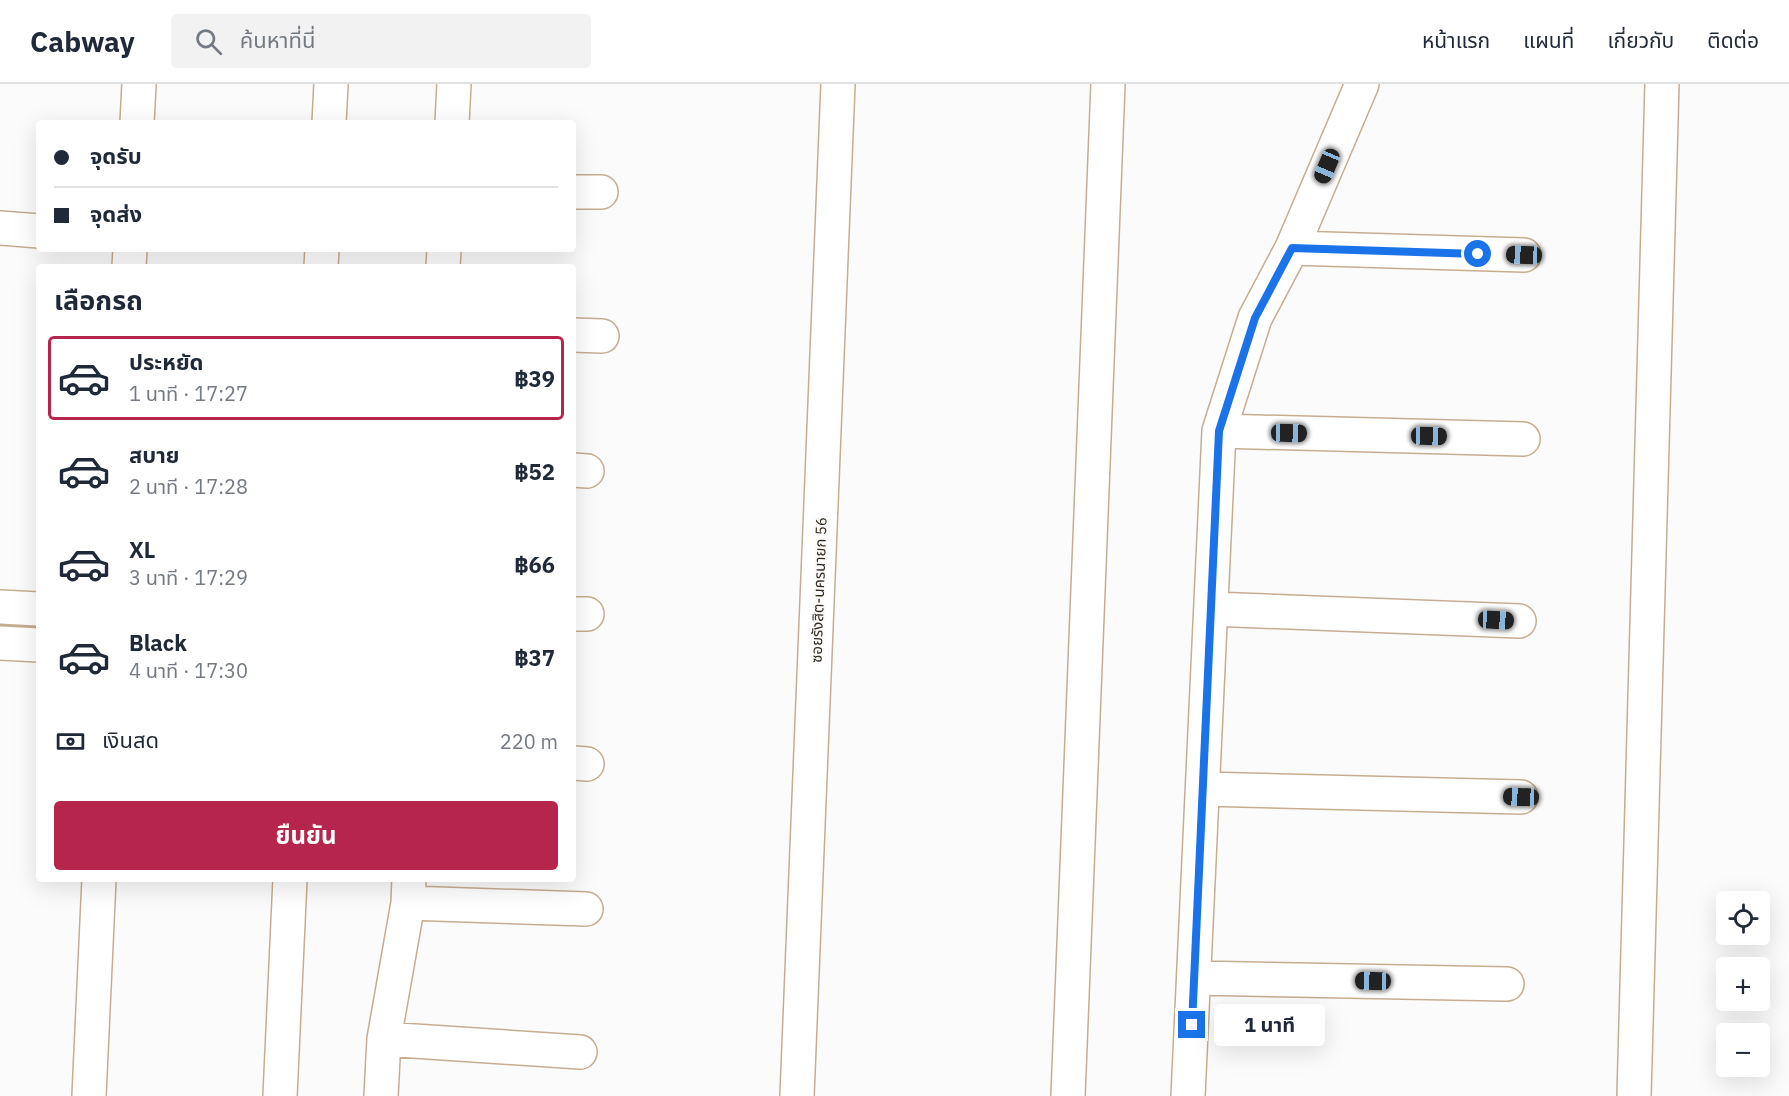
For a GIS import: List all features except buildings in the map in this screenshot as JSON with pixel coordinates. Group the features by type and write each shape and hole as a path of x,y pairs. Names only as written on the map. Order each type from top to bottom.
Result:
{"street":[{"path":"137,120 139,84"},
{"path":"328,120 331,84"},
{"path":"452,120 454,84"},
{"name":"ซอยรังสิต-นครนายก 56","path":"797,1096 838,84"},
{"path":"1068,1096 1108,84"},
{"path":"1188,1096 1219,431 1255,318 1292,248 1362,84"},
{"path":"1634,1096 1662,84"},
{"path":"0,228 36,231"},
{"path":"1292,248 1524,255"},
{"path":"1219,431 1523,439"},
{"path":"0,606 36,609"},
{"path":"1211,609 1519,621"},
{"path":"0,643 36,645"},
{"path":"1203,789 1521,797"},
{"path":"89,1096 99,882"},
{"path":"280,1096 290,882"},
{"path":"381,1096 384,1039 408,891 586,909"},
{"path":"1194,978 1507,984"},
{"path":"384,1039 580,1052"}],"route":[{"path":"1192,1025 1219,431 1255,318 1292,248 1478,254"}]}
